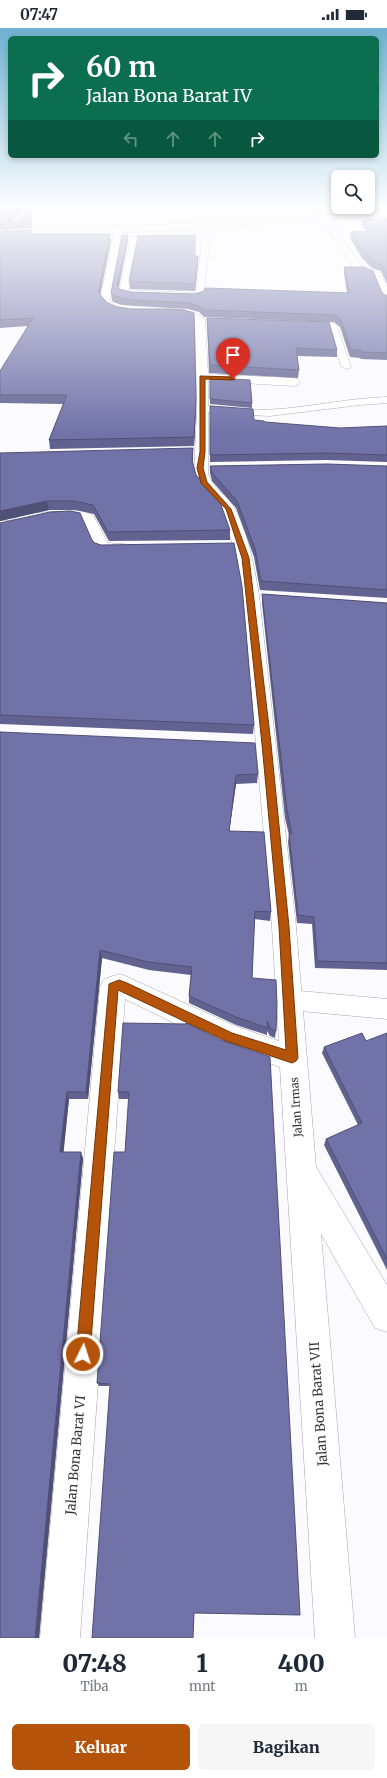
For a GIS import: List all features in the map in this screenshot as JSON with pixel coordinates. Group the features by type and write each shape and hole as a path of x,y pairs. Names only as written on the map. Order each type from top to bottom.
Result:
{"street":[{"name":"Jalan Irmas","path":"109,283 106,300 108,306 122,311 189,314 207,321 202,377 203,408 201,460 204,483 228,509 234,546 246,558 258,595 258,744 284,927 301,1171 387,1316"},
{"path":"381,283 387,299"},
{"path":"202,377 294,382"},
{"path":"0,526 19,523 28,518 83,515 88,518 102,548 141,548"},
{"name":"Jalan Bona Barat VI","path":"60,1638 113,987 123,986 230,1037 292,1058"},
{"name":"Jalan Bona Barat VII","path":"301,1171 335,1638"}],"lane":[{"path":"125,283 123,292 132,294 186,296 200,294 201,283"},
{"path":"296,323 324,323 333,326 346,366"},
{"path":"203,408 240,413 257,413 287,411 345,402 387,400"},
{"path":"289,1000 387,1009"}],"building":[{"path":"0,283 100,283 98,292 106,302 117,307 130,309 184,310 194,313 196,399 194,437 49,440 67,395 0,395 0,371 33,318 0,320"},
{"path":"113,283 117,283 119,289 131,292 194,294 204,291 205,288 350,293 348,283 378,283 382,293 387,296 387,353 351,350 341,320 335,315 204,310 199,306 188,303 134,300 112,295"},
{"path":"207,318 329,322 337,350 296,348 299,370 210,365"},
{"path":"210,378 250,380 252,403 210,399"},
{"path":"210,406 253,409 254,420 265,422 340,428 387,426 387,455 327,453 210,455"},
{"path":"193,448 192,460 196,475 220,502 230,530 108,532 93,505 74,501 47,501 0,511 0,453"},
{"path":"327,464 387,466 387,590 261,581 255,549 237,501 212,473 210,466"},
{"path":"70,511 80,513 92,540 101,545 234,543 242,586 254,725 0,715 0,523 50,512"},
{"path":"262,594 387,603 387,963 317,961 314,917 298,915 289,834 292,834 287,810"},
{"path":"0,732 255,743 258,774 236,775 229,831 264,832 271,912 255,911 252,978 276,980 277,1005 276,1031 271,1029 267,1021 268,1028 236,1017 189,996 192,967 148,962 100,950 86,1092 67,1092 60,1152 81,1152 35,1638 0,1638"},
{"path":"123,1023 186,1023 221,1040 270,1057 300,1615 194,1613 193,1638 92,1638 110,1384 97,1383 114,1152 125,1152 129,1092 118,1092"},
{"path":"362,1033 366,1041 387,1033 387,1259 326,1139 362,1123 324,1047"}],"route":[{"path":"83,1354 113,987 119,985 123,986 230,1037 292,1058 284,927 267,744 246,558 228,509 204,483 200,468 203,408 202,377 233,379"}]}
